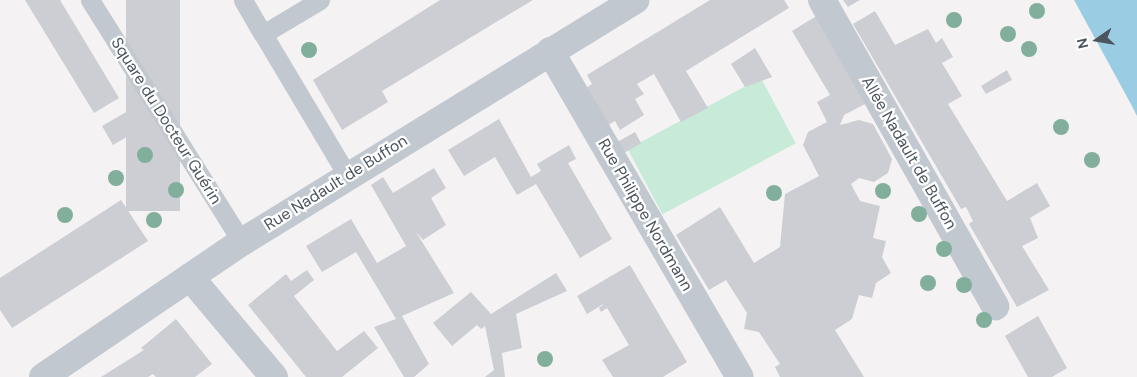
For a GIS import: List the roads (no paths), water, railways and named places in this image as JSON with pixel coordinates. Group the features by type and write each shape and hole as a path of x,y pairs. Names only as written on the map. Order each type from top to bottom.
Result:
{"street":[{"name":"Rue Nadault de Buffon","path":"43,377 242,242 347,175 636,0"},
{"name":"Allée Nadault de Buffon","path":"822,0 995,306"},
{"name":"Rue Philippe Nordmann","path":"550,52 740,377"},
{"path":"190,277 274,377"}],"lane":[{"name":"Square du Docteur Guérin","path":"90,0 242,242"},
{"path":"243,0 347,175"},
{"path":"263,34 320,0"}],"water":[{"path":"1074,0 1137,0 1137,116 1132,106"}]}
